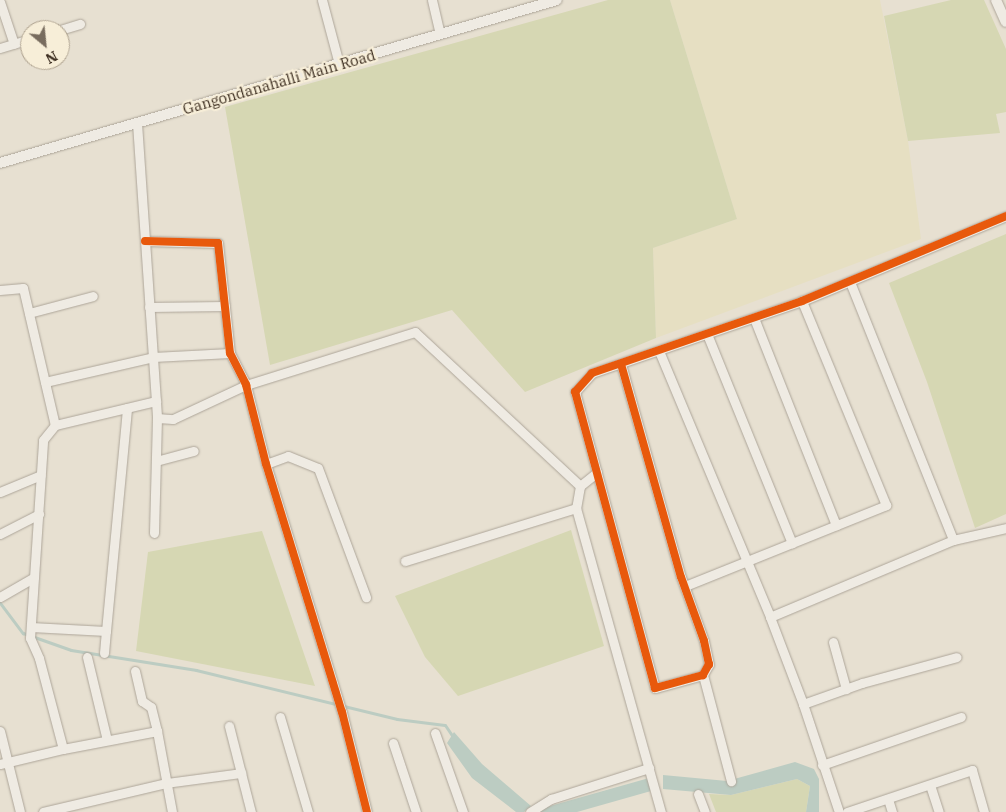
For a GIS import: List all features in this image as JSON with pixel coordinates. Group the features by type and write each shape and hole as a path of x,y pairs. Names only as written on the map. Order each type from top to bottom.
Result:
{"street":[{"path":"322,0 339,64"},
{"path":"432,0 440,34"},
{"name":"Gangondanahalli Main Road","path":"0,163 557,0"},
{"path":"996,0 1006,22"},
{"path":"0,2 14,44"},
{"path":"70,27 80,24"},
{"path":"0,48 20,42"},
{"path":"137,123 157,418 154,534"},
{"path":"703,675 655,688 575,392 592,373 802,301 1006,216"},
{"path":"145,242 218,243 230,353 246,385 266,464 339,701 367,812"},
{"path":"850,282 954,540"},
{"path":"0,290 23,288 55,425"},
{"path":"29,313 93,296"},
{"path":"685,586 886,505 802,301"},
{"path":"149,307 225,306"},
{"path":"754,318 836,525"},
{"path":"157,418 173,419 246,385 415,332 580,486"},
{"path":"707,334 792,543"},
{"path":"659,351 745,562 770,617 803,704 822,766 839,812"},
{"path":"45,382 153,357 230,353"},
{"path":"621,364 685,586 704,641 709,664 703,675 732,781"},
{"path":"63,749 39,658 30,638 43,440 55,425 156,402"},
{"path":"104,653 127,408"},
{"path":"156,460 194,451"},
{"path":"266,464 288,456 318,468 366,597"},
{"path":"597,472 580,486 576,508 661,812"},
{"path":"0,492 41,475"},
{"path":"404,562 576,508"},
{"path":"0,534 39,514"},
{"path":"770,617 954,540 1006,528"},
{"path":"0,597 34,578"},
{"path":"31,627 106,631"},
{"path":"833,642 846,689"},
{"path":"87,657 107,740"},
{"path":"803,704 846,689 957,657"},
{"path":"135,671 142,701 151,707 158,731 172,812"},
{"path":"822,766 961,716"},
{"path":"280,717 308,812"},
{"path":"229,726 252,812"},
{"path":"0,731 4,763 20,812"},
{"path":"4,763 63,749 158,731"},
{"path":"435,733 463,812"},
{"path":"393,743 416,812"},
{"path":"530,812 552,799 649,768"},
{"path":"847,812 972,770 984,812"},
{"path":"43,812 68,809 166,783 241,773"},
{"path":"930,785 939,812"},
{"path":"698,794 705,812"},
{"path":"888,799 892,812"}],"shaded area":[{"path":"670,0 880,0 908,141 921,239 656,338 653,248 737,219"},
{"path":"454,732 482,764 531,806 524,812 516,812 472,778 447,743"},
{"path":"795,762 814,769 819,779 819,812 806,812 810,786 797,779 731,795 663,789 663,775 727,781"},
{"path":"649,778 651,791 577,812 541,812 543,808"}],"green space":[{"path":"608,0 670,0 737,219 653,248 656,338 525,392 452,310 270,365 225,107"},
{"path":"951,0 984,0 1006,49 1006,112 996,114 1000,133 908,141 884,16"},
{"path":"1006,234 1006,514 975,528 927,382 889,283"},
{"path":"571,530 604,646 458,696 425,657 395,596"},
{"path":"262,531 315,686 136,651 148,552"},
{"path":"797,779 810,786 806,812 716,812 709,794 731,795"}],"waterway":[{"path":"0,603 23,633 71,650 196,670 397,719 445,725 453,737"}],"cycle path":[{"path":"621,364 681,577 704,641 709,664 703,675 655,688 575,392 592,373 802,301 1006,216"},
{"path":"145,241 218,243 230,353 246,385 266,464 342,712 367,812"}]}
